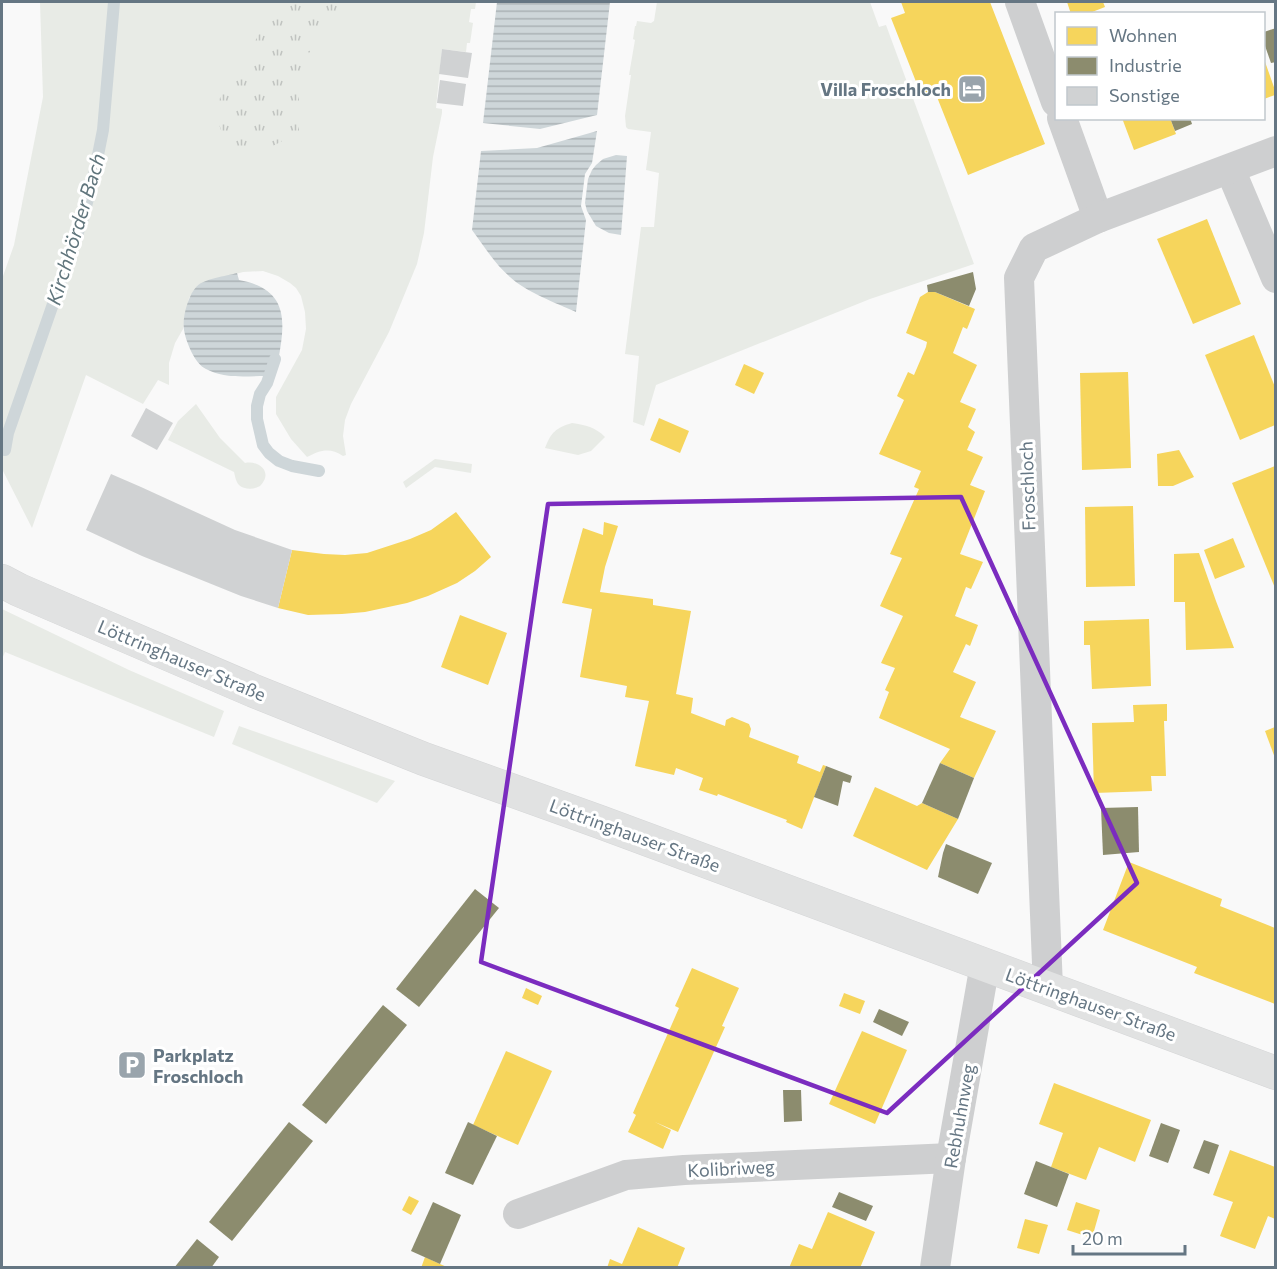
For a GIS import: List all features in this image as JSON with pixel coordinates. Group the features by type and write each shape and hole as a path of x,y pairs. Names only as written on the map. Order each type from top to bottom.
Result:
{"street":[{"path":"1020,2 1055,99"},
{"path":"1063,120 1098,218"},
{"name":"Froschloch","path":"1047,988 1019,278 1034,248 1098,218 1275,151"},
{"path":"1230,169 1275,278"},
{"name":"Löttringhauser Straße","path":"2,581 254,691 424,759 526,794 1275,1073"},
{"name":"Rebhuhnweg","path":"935,1268 951,1158 985,964"},
{"name":"Kolibriweg","path":"518,1215 626,1175 684,1170 951,1158"}],"highlighted area":[{"path":"961,497 1137,883 887,1113 481,962 548,504"}],"green space":[{"path":"40,2 476,2 475,9 471,9 469,22 473,23 466,52 442,49 436,108 442,109 442,113 433,157 424,233 417,264 389,332 345,420 343,436 346,455 325,450 307,457 291,439 276,414 276,397 302,350 306,329 305,312 301,296 290,283 263,271 243,272 198,285 189,298 183,329 175,343 169,363 169,385 158,380 143,404 86,375 32,528 2,469 2,279 14,245 43,97"},
{"path":"279,2 347,2 333,15 309,53 299,96 299,132 258,154 233,152 222,133 218,118 224,80 245,74 253,65 254,43 274,6"},
{"path":"657,2 870,2 879,27 886,25 974,264 870,299 656,385 644,426 633,422 639,356 625,354 641,227 654,227 659,173 646,170 651,132 628,129 625,116 635,26 637,21 651,23 654,21"},
{"path":"196,404 220,438 245,463 255,463 263,468 266,476 259,487 247,489 241,487 234,472 168,440 178,421"},
{"path":"572,423 590,427 605,437 591,451 578,455 545,448 555,431"},
{"path":"435,459 472,464 471,473 435,467 406,488 403,482"},
{"path":"2,609 129,670 224,711 214,737 5,652 2,659"},
{"path":"239,726 395,781 377,803 232,744"}],"shaded area":[{"path":"497,2 610,2 597,115 540,129 483,123"},
{"path":"597,131 592,163 585,174 581,206 586,220 576,312 524,288 510,277 472,230 481,151 537,148"},
{"path":"616,155 627,156 621,235 609,233 596,226 585,203 588,179 592,170 603,159"},
{"path":"237,273 239,280 255,284 267,291 280,308 282,332 278,361 270,359 266,376 228,376 206,369 195,358 185,335 186,307 197,286"}],"building: Wohnen":[{"name":"Villa Froschloch","path":"901,2 990,2 1045,144 968,175 935,92 922,97 891,18 905,13"},
{"path":"1067,2 1103,2 1105,7 1092,12 1070,12"},
{"path":"1265,62 1275,90 1275,95 1265,99"},
{"path":"1123,120 1171,120 1176,134 1134,150"},
{"path":"1207,219 1241,304 1193,324 1157,239"},
{"path":"928,292 935,292 975,309 967,329 963,327 953,353 977,365 960,402 976,409 968,427 975,432 967,450 983,457 970,485 985,491 960,554 983,562 971,589 966,587 955,616 978,625 970,646 966,644 953,672 976,682 960,717 996,731 974,778 940,763 950,749 879,718 889,692 885,690 895,668 881,663 903,616 880,606 902,558 890,554 919,489 914,487 921,471 879,454 904,400 897,396 908,372 914,375 926,347 927,342 906,333 920,297"},
{"path":"1254,335 1275,387 1275,425 1240,440 1205,355"},
{"path":"744,364 764,373 754,394 735,385"},
{"path":"1128,372 1131,468 1082,470 1080,373"},
{"path":"659,418 689,431 680,453 650,440"},
{"path":"1179,450 1194,477 1173,486 1158,486 1157,454"},
{"path":"1275,466 1275,588 1232,483"},
{"path":"1133,506 1135,586 1086,587 1085,507"},
{"path":"456,512 491,557 457,583 407,603 365,612 308,615 278,608 292,550 345,555 367,553 431,530"},
{"path":"604,522 618,526 600,592 653,599 653,605 691,611 676,694 693,698 691,713 725,726 726,720 732,717 749,724 751,729 749,737 799,756 797,763 820,772 823,765 826,766 802,829 786,822 787,820 718,794 717,796 699,790 703,778 676,768 674,775 635,766 649,701 625,697 627,686 580,677 592,609 562,603 583,528 603,535"},
{"path":"1233,538 1245,567 1215,579 1204,550"},
{"path":"1199,553 1234,648 1186,650 1185,602 1174,602 1174,554"},
{"path":"460,615 507,633 488,685 441,667"},
{"path":"1149,619 1151,686 1092,689 1090,645 1084,645 1084,621"},
{"path":"1167,704 1167,721 1164,721 1166,776 1151,776 1152,791 1094,793 1092,723 1134,722 1133,705"},
{"path":"1275,727 1275,758 1265,731"},
{"path":"875,787 917,806 922,803 958,819 927,870 853,836"},
{"path":"1129,862 1222,899 1220,906 1275,928 1275,1004 1194,973 1197,967 1103,930"},
{"path":"692,968 739,988 722,1026 725,1027 678,1132 655,1122 671,1130 663,1149 628,1132 636,1115 633,1113 679,1008 675,1006"},
{"path":"526,988 542,996 538,1005 522,998"},
{"path":"844,993 865,1001 860,1014 839,1006"},
{"path":"862,1031 907,1050 875,1124 829,1104"},
{"path":"506,1051 552,1071 518,1145 473,1125"},
{"path":"1054,1083 1151,1120 1135,1162 1099,1147 1086,1180 1051,1167 1063,1133 1039,1124"},
{"path":"1230,1150 1275,1167 1275,1219 1268,1216 1255,1249 1220,1236 1233,1202 1213,1195"},
{"path":"409,1196 419,1201 411,1215 402,1210"},
{"path":"1076,1202 1100,1210 1092,1238 1067,1230"},
{"path":"828,1212 875,1232 860,1268 789,1268 799,1244 812,1249"},
{"path":"1025,1219 1048,1225 1039,1254 1017,1248"},
{"path":"638,1227 685,1248 677,1268 607,1268 610,1259 622,1264"},
{"path":"425,1257 440,1264 449,1268 421,1268"}],"building: Industrie":[{"path":"1276,28 1276,62 1271,63 1265,46 1265,32"},
{"path":"1171,120 1191,120 1192,124 1175,131"},
{"path":"973,272 976,289 969,306 935,292 928,292 927,285"},
{"path":"940,763 974,778 958,819 922,803"},
{"path":"826,766 852,776 850,783 843,781 838,806 814,797"},
{"path":"1138,807 1139,852 1103,855 1101,808"},
{"path":"946,844 992,863 978,894 938,877"},
{"path":"475,889 499,908 419,1007 396,989"},
{"path":"383,1005 407,1025 326,1124 302,1105"},
{"path":"879,1009 909,1022 902,1036 873,1022"},
{"path":"783,1090 801,1090 802,1121 784,1122"},
{"path":"289,1122 313,1141 232,1241 209,1222"},
{"path":"468,1122 497,1136 473,1185 445,1173"},
{"path":"1161,1123 1180,1130 1168,1163 1149,1156"},
{"path":"1204,1140 1219,1145 1209,1174 1193,1168"},
{"path":"1036,1161 1069,1174 1057,1207 1024,1194"},
{"path":"839,1192 873,1206 866,1221 832,1207"},
{"path":"433,1202 461,1215 440,1264 411,1251"},
{"path":"197,1239 219,1257 211,1268 174,1268"}],"building: Sonstige":[{"path":"442,49 472,53 468,78 439,74"},
{"path":"440,80 466,84 463,106 437,103"},
{"path":"146,408 173,423 157,450 131,436"},
{"path":"111,474 235,530 292,550 278,608 241,596 142,556 86,530"}],"waterway":[{"name":"Kirchhörder Bach","path":"5,450 8,433 83,218 94,175 103,130 114,2"},
{"path":"275,359 257,406 257,419 263,445 279,461 319,471"}],"place":[{"name":"Villa Froschloch","path":"972,89"},
{"name":"Parkplatz Froschloch","path":"132,1065"}]}
